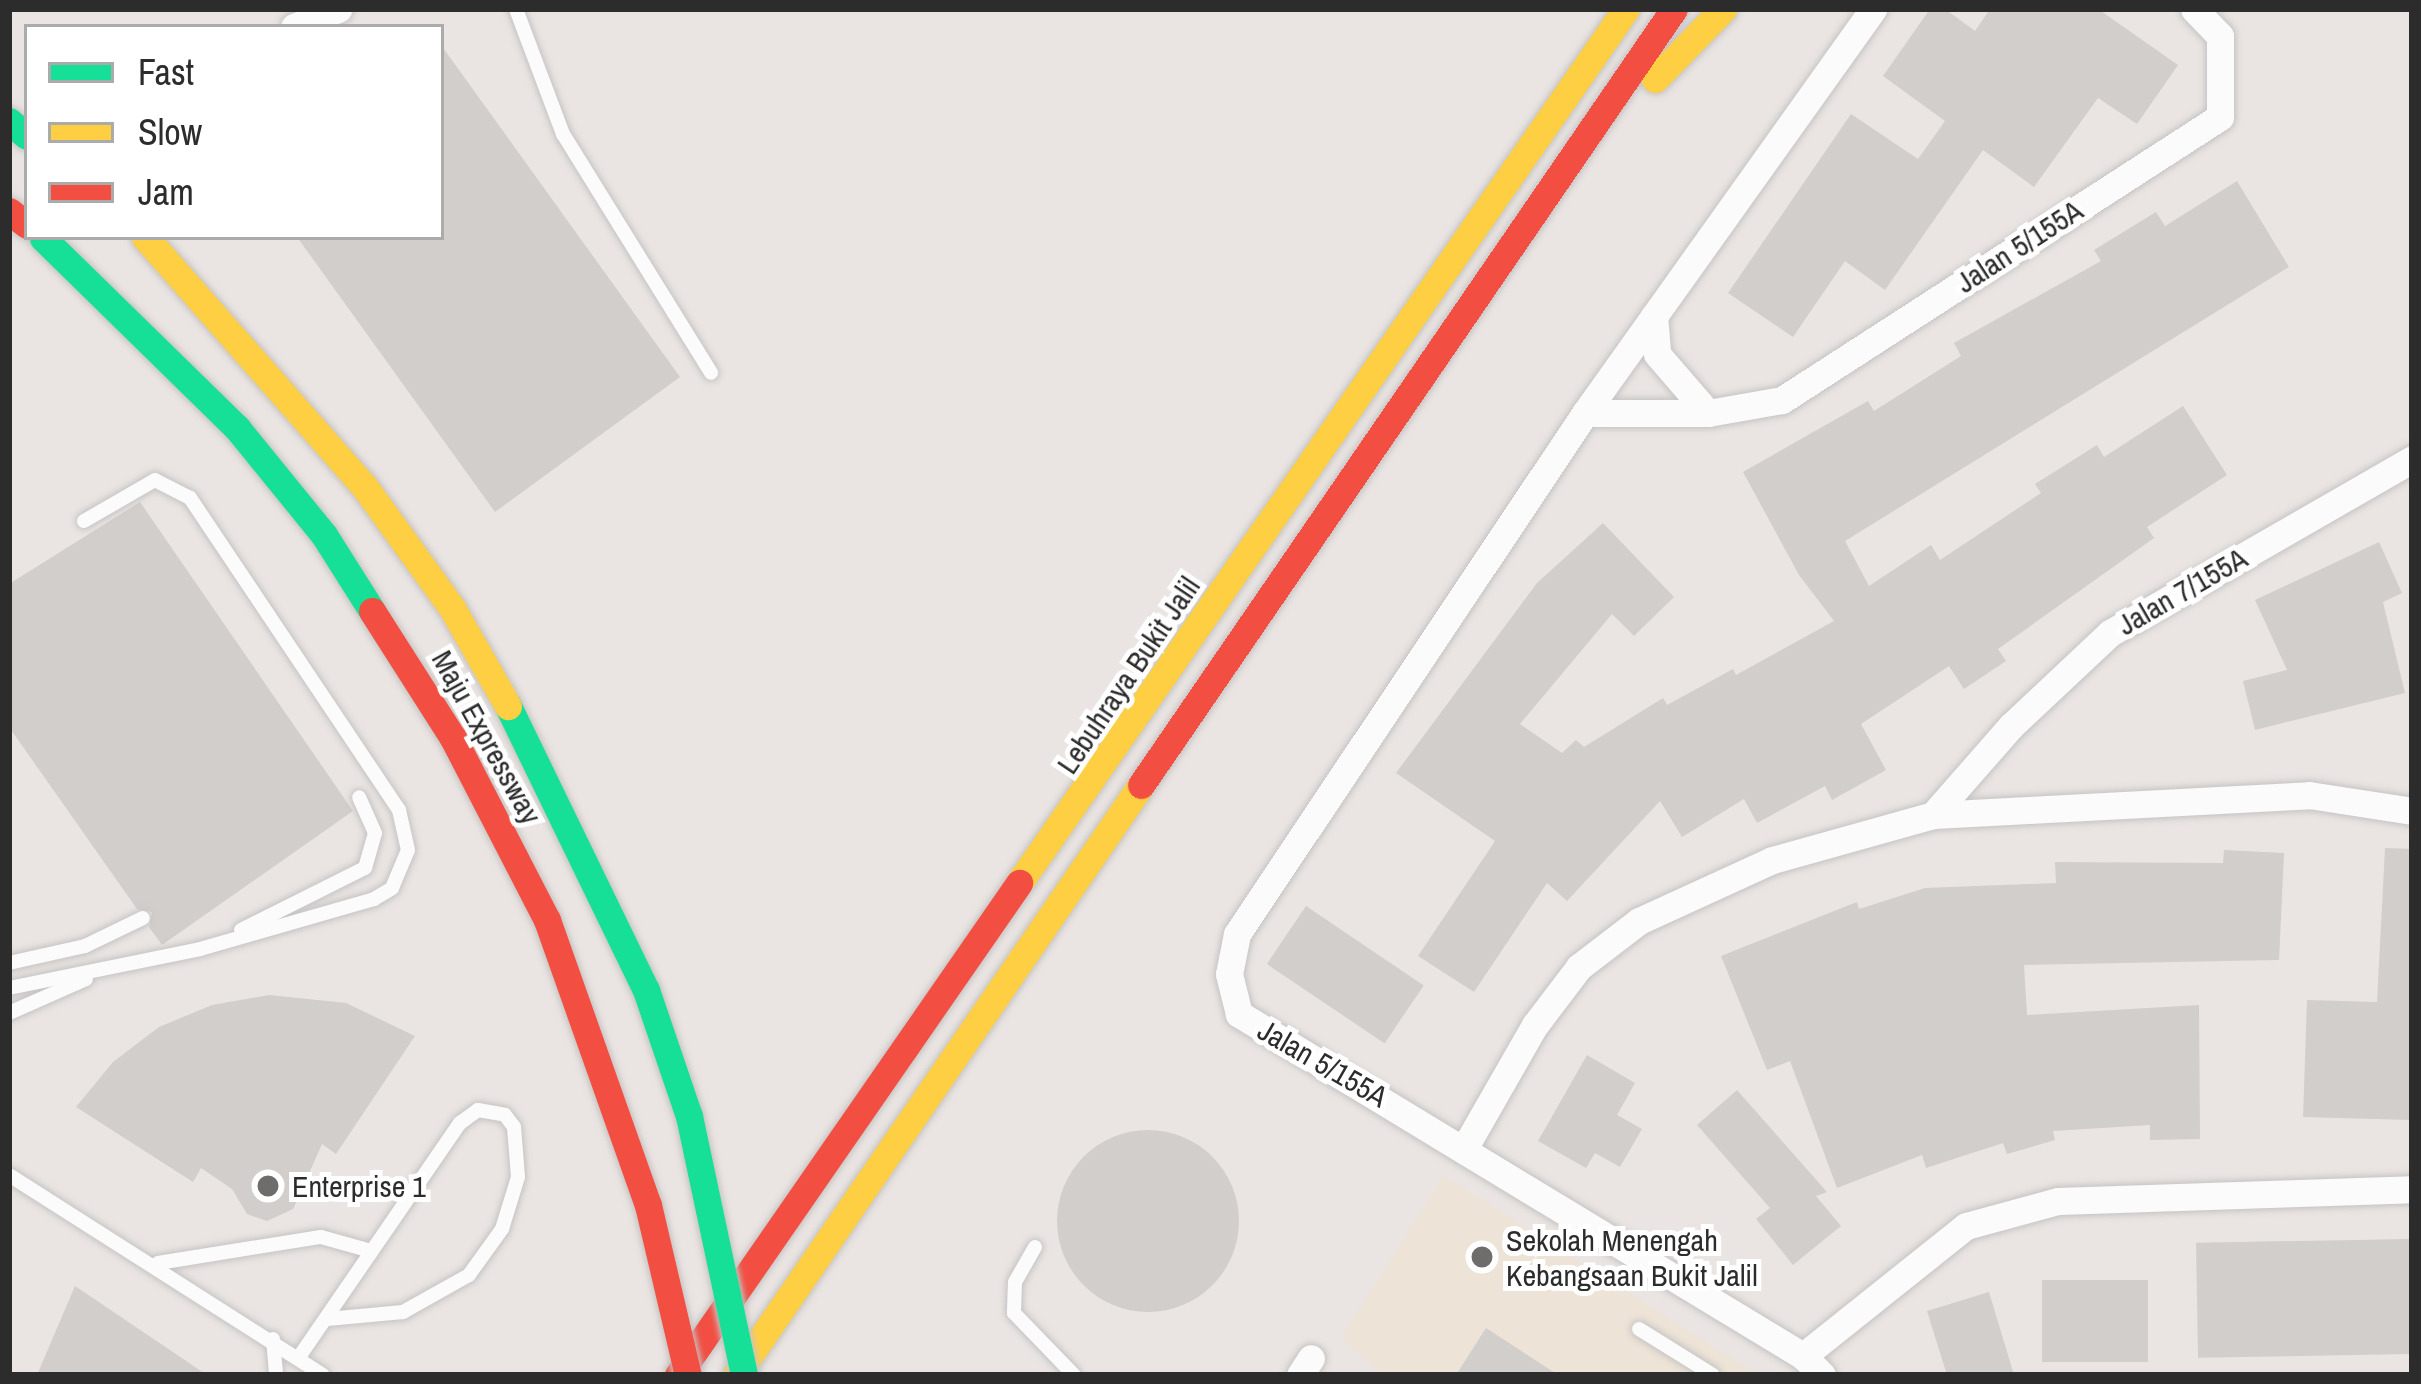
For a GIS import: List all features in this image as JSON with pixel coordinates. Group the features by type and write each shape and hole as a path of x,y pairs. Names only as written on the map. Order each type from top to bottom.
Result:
{"highway":[{"path":"1602,44 1604,9"},
{"name":"Lebuhraya Bukit Jalil","path":"678,1375 1626,9"},
{"path":"740,1375 792,1290 1044,934 1542,196 1674,9"},
{"path":"1542,196 1723,9"},
{"name":"Maju Expressway","path":"45,240 252,446 324,535 453,738 548,920 586,1016 648,1205 688,1375"},
{"name":"Maju Expressway","path":"148,240 364,486 452,608 525,735 653,1011 689,1116 740,1375"},
{"path":"640,1375 753,1266"},
{"path":"776,1375 792,1290"}],"street":[{"path":"301,24 338,9"},
{"name":"Jalan 5/155A","path":"1812,1365 1465,1147 1239,1014 1229,974 1237,934 1585,413 1873,9"},
{"name":"Jalan 5/155A","path":"1585,413 1708,413 1781,400 2220,117 2220,36 2194,9"},
{"path":"9,141 9,157"},
{"path":"1654,316 1657,353 1708,413"},
{"name":"Jalan 7/155A","path":"1933,815 2011,726 2110,633 2412,459"},
{"path":"1465,1147 1546,1010 1580,968 1639,921 1772,860 1933,815 2309,795 2412,811"},
{"path":"1812,1365 1966,1226 2058,1201 2412,1189"}],"lane":[{"path":"516,9 563,134 711,374"},
{"path":"9,988 200,949 374,899 403,871 406,830 190,498 154,480 84,521"},
{"path":"200,949 356,876 372,856 375,832 359,797"},
{"path":"9,959 55,953 143,918"},
{"path":"9,1013 130,963"},
{"path":"299,1357 460,1123 478,1110 505,1115 514,1127 518,1177 502,1229 469,1275 403,1312 327,1319"},
{"path":"9,1174 158,1263 323,1375"},
{"path":"158,1263 321,1237 371,1251"},
{"path":"1035,1247 1016,1282 1014,1312 1074,1375"},
{"path":"1639,1329 1713,1375"},
{"path":"272,1339 276,1375"}],"shaded area":[{"name":"Sekolah Menengah Kebangsaan Bukit Jalil","path":"1444,1176 1758,1375 1385,1375 1341,1338"}],"building":[{"path":"1930,9 1945,9 1975,31 1990,9 2098,9 2178,65 2137,124 2098,98 2034,187 1983,150 1885,290 1845,261 1793,337 1728,293 1851,114 1918,159 1945,121 1883,76"},
{"path":"444,49 680,377 495,512 299,240 444,240"},
{"path":"2237,181 2289,267 1845,541 1869,586 1931,545 1940,560 2041,493 2035,484 2097,445 2104,457 2183,406 2227,475 2147,527 2154,538 1998,649 2006,661 1964,689 1949,666 1861,724 1886,770 1832,800 1825,786 1757,823 1744,799 1682,837 1660,801 1567,901 1547,883 1474,992 1418,956 1495,841 1396,773 1537,583 1603,523 1674,597 1634,636 1612,614 1520,724 1562,753 1576,740 1584,747 1663,698 1667,705 1733,669 1736,675 1834,621 1799,575 1743,472 1868,401 1874,411 1961,356 1954,343 2101,261 2094,250 2156,212 2165,226"},
{"path":"140,502 353,811 162,945 149,927 152,912 137,909 9,727 9,584"},
{"path":"2379,542 2402,593 2383,602 2405,693 2255,730 2243,681 2287,670 2255,600"},
{"path":"2385,848 2412,849 2412,1120 2303,1117 2307,1000 2377,1002"},
{"path":"2224,850 2284,853 2279,960 2024,965 2027,1015 2199,1005 2200,1139 2150,1140 2150,1125 2053,1131 2055,1140 2007,1154 2003,1143 1926,1168 1922,1155 1837,1188 1790,1061 1767,1070 1721,956 1857,902 1859,909 1925,888 2056,883 2055,862 2223,863"},
{"path":"1306,906 1424,985 1385,1043 1267,964"},
{"path":"269,995 346,1003 415,1036 336,1154 322,1144 293,1209 267,1221 247,1214 232,1189 201,1168 193,1182 76,1107 113,1062 159,1027 212,1005"},
{"path":"1587,1055 1635,1083 1617,1115 1642,1129 1620,1167 1595,1153 1586,1168 1538,1141"},
{"path":"1737,1090 1827,1192 1816,1196 1841,1226 1793,1265 1756,1219 1770,1208 1697,1125"},
{"path":"1148,1130 1183,1137 1213,1156 1232,1186 1239,1221 1232,1256 1213,1286 1183,1305 1148,1312 1113,1305 1083,1286 1064,1256 1057,1221 1064,1186 1083,1156 1113,1137"},
{"path":"2409,1239 2411,1354 2198,1358 2196,1243"},
{"path":"2042,1280 2148,1280 2148,1362 2042,1362"},
{"path":"75,1286 207,1375 37,1375"},
{"path":"1989,1292 2014,1375 1947,1375 1927,1311"},
{"path":"1486,1328 1558,1375 1456,1375"}],"traffic: fast":[{"path":"9,121 24,134"},
{"path":"45,240 237,428 324,535 372,611"},
{"path":"508,706 646,990 689,1116 744,1375"}],"traffic: slow":[{"path":"1019,883 1626,9"},
{"path":"1655,79 1723,9"},
{"path":"148,240 364,486 452,608 508,706"},
{"path":"736,1375 1141,785"}],"traffic: jam":[{"path":"1141,785 1674,9"},
{"path":"9,211 24,223"},
{"path":"372,611 453,738 547,920 648,1205 688,1375"},
{"path":"678,1375 1019,883"}],"place":[{"name":"Enterprise 1","path":"268,1186"},
{"name":"Sekolah Menengah Kebangsaan Bukit Jalil","path":"1482,1257"}]}
